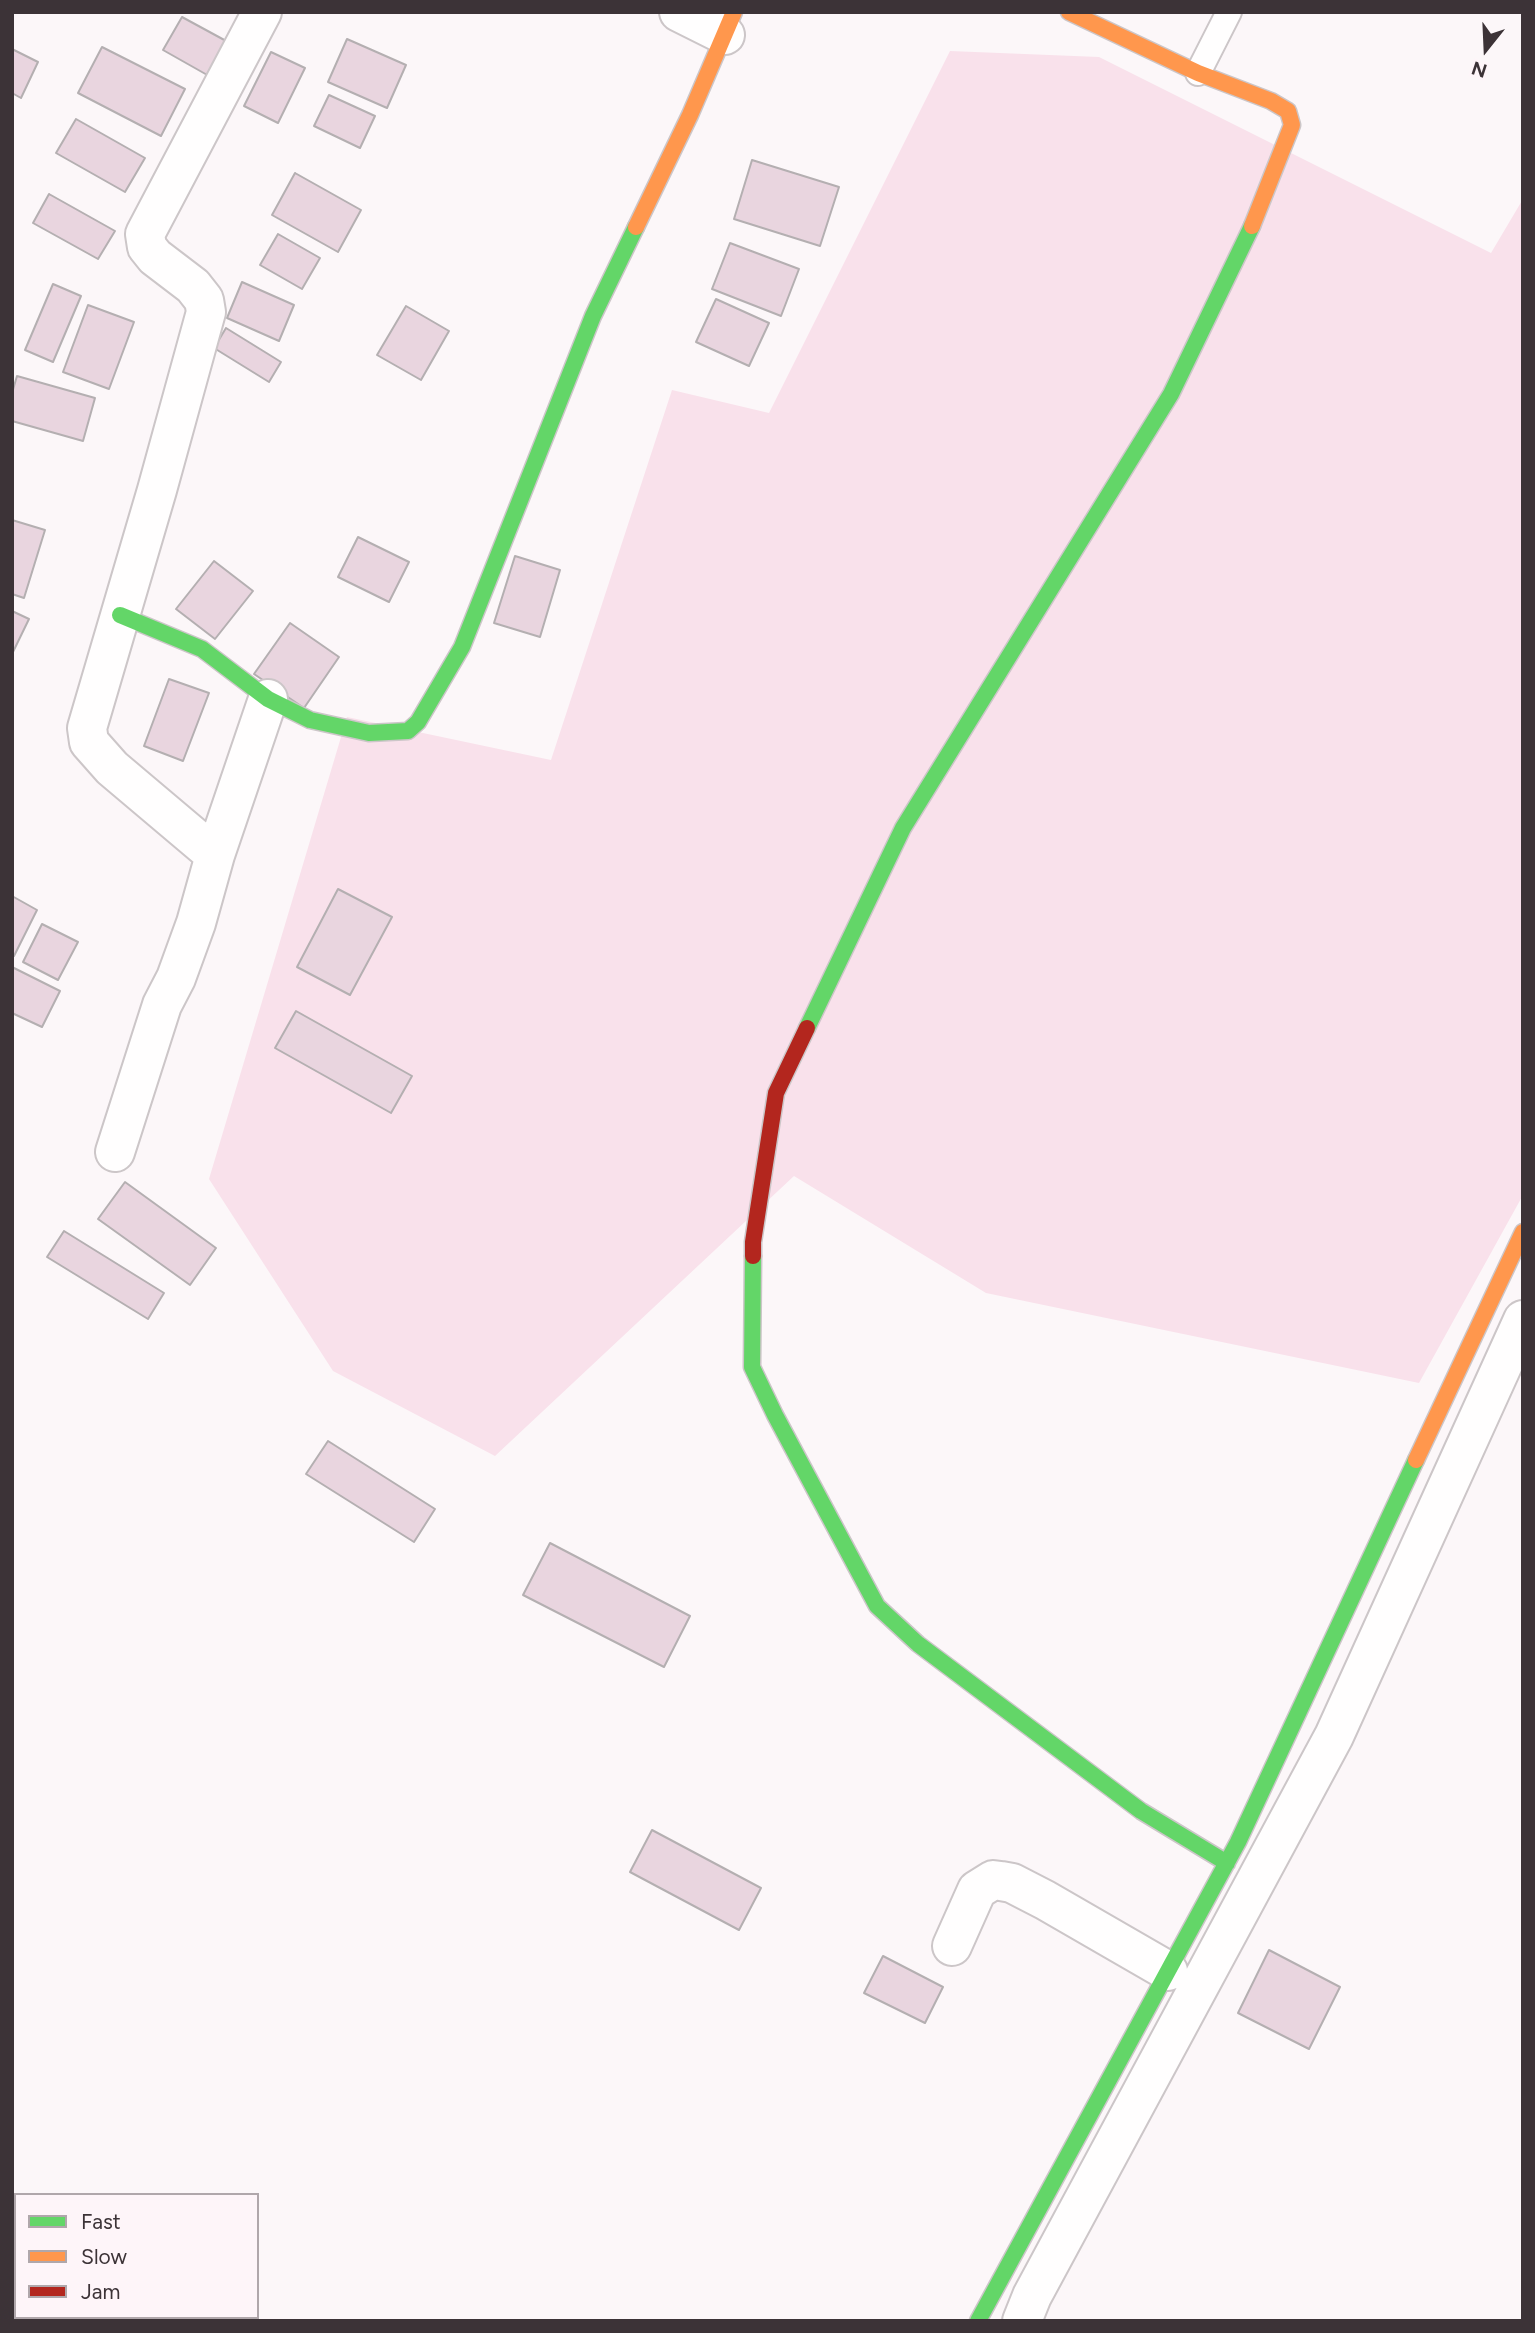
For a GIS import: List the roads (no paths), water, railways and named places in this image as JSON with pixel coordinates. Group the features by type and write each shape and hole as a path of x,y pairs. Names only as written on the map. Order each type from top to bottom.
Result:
{"street":[{"path":"215,855 112,768 89,742 87,729 206,312 204,300 193,286 155,257 147,247 145,234 262,12"},
{"path":"120,615 202,649 268,699 310,720 369,733 408,731 418,722 462,647 593,316 691,115 729,24 679,12"},
{"path":"1069,12 1198,73 1272,101 1288,111 1292,125 1251,227 1171,394 903,828 776,1093 753,1242 752,1367 877,1606 918,1644 1141,1811 1227,1863"},
{"path":"115,1152 162,1005 176,978 196,923 215,855 268,699"},
{"path":"978,2321 1227,1863 1523,1232"},
{"path":"1022,2321 1031,2296 1334,1736 1523,1320"},
{"path":"952,1946 977,1889 993,1880 1012,1883 1168,1970"}],"lane":[{"path":"1198,73 1229,12"}]}
